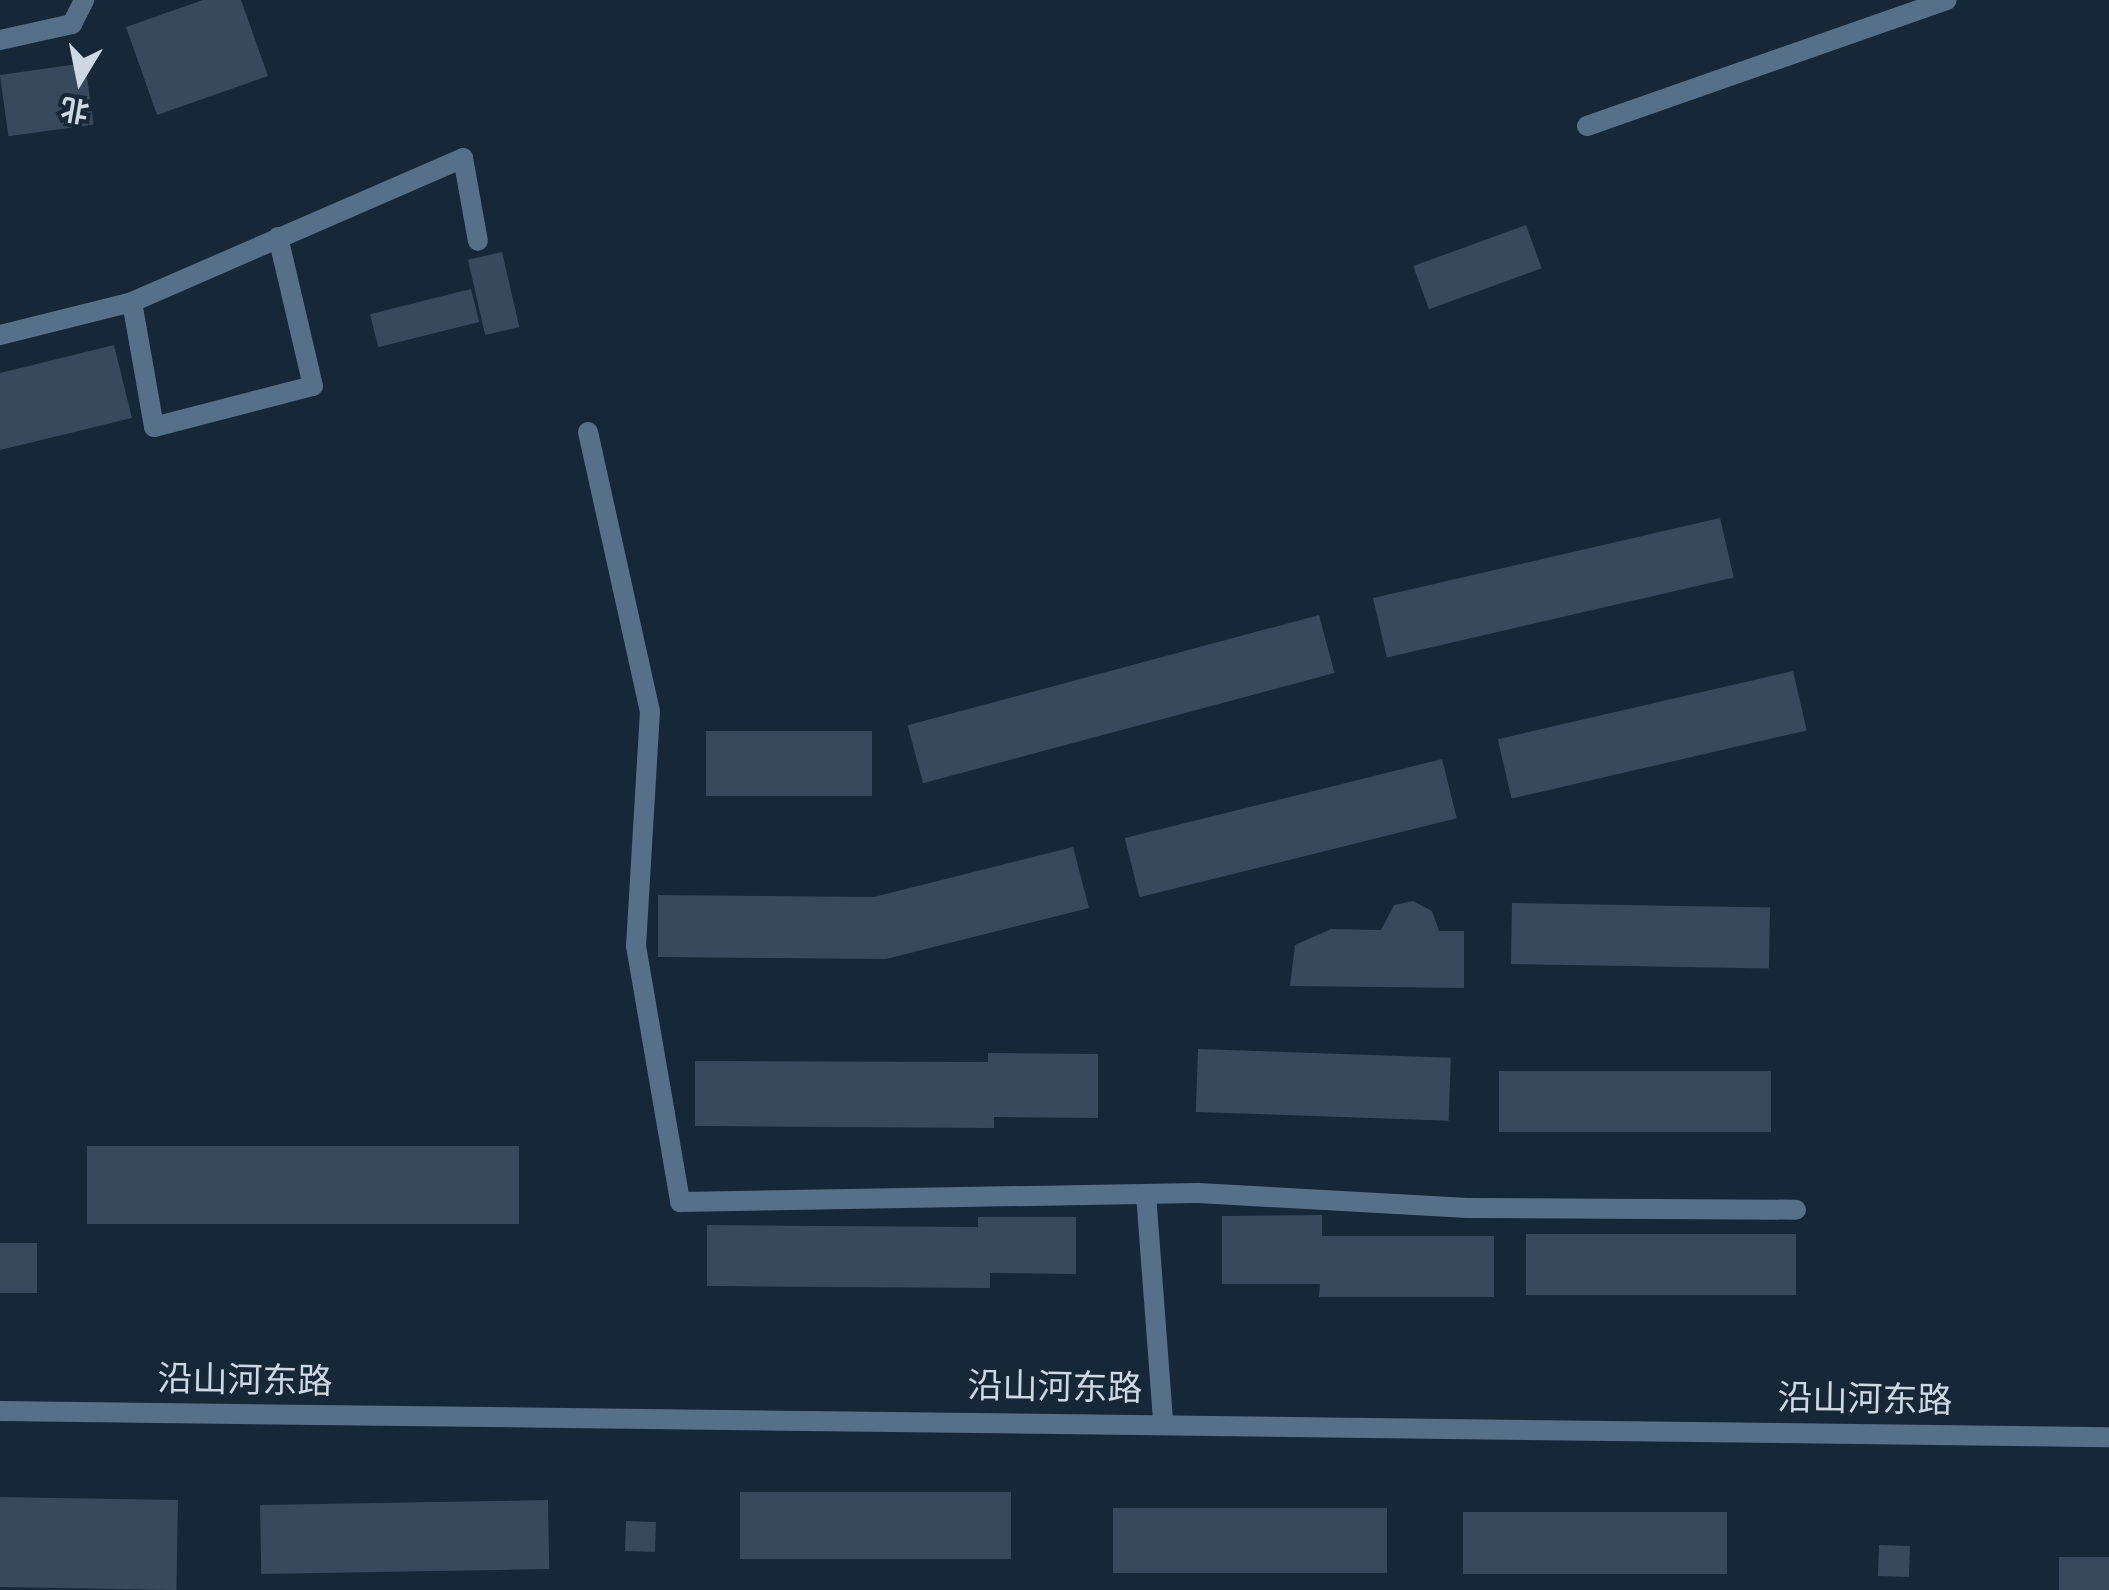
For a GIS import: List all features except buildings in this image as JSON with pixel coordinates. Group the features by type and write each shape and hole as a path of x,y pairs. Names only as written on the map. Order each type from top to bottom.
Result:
{"street":[{"path":"0,40 72,24 84,0"},
{"path":"1587,126 1947,0"},
{"path":"0,335 132,302 463,158 478,241"},
{"path":"132,302 154,427 313,386 278,237"},
{"path":"588,432 650,711 636,946 680,1202 1146,1194 1468,1208 1796,1210"},
{"path":"1146,1194 1163,1422"},
{"name":"沿山河东路","path":"0,1411 1163,1422 2109,1437"}]}
